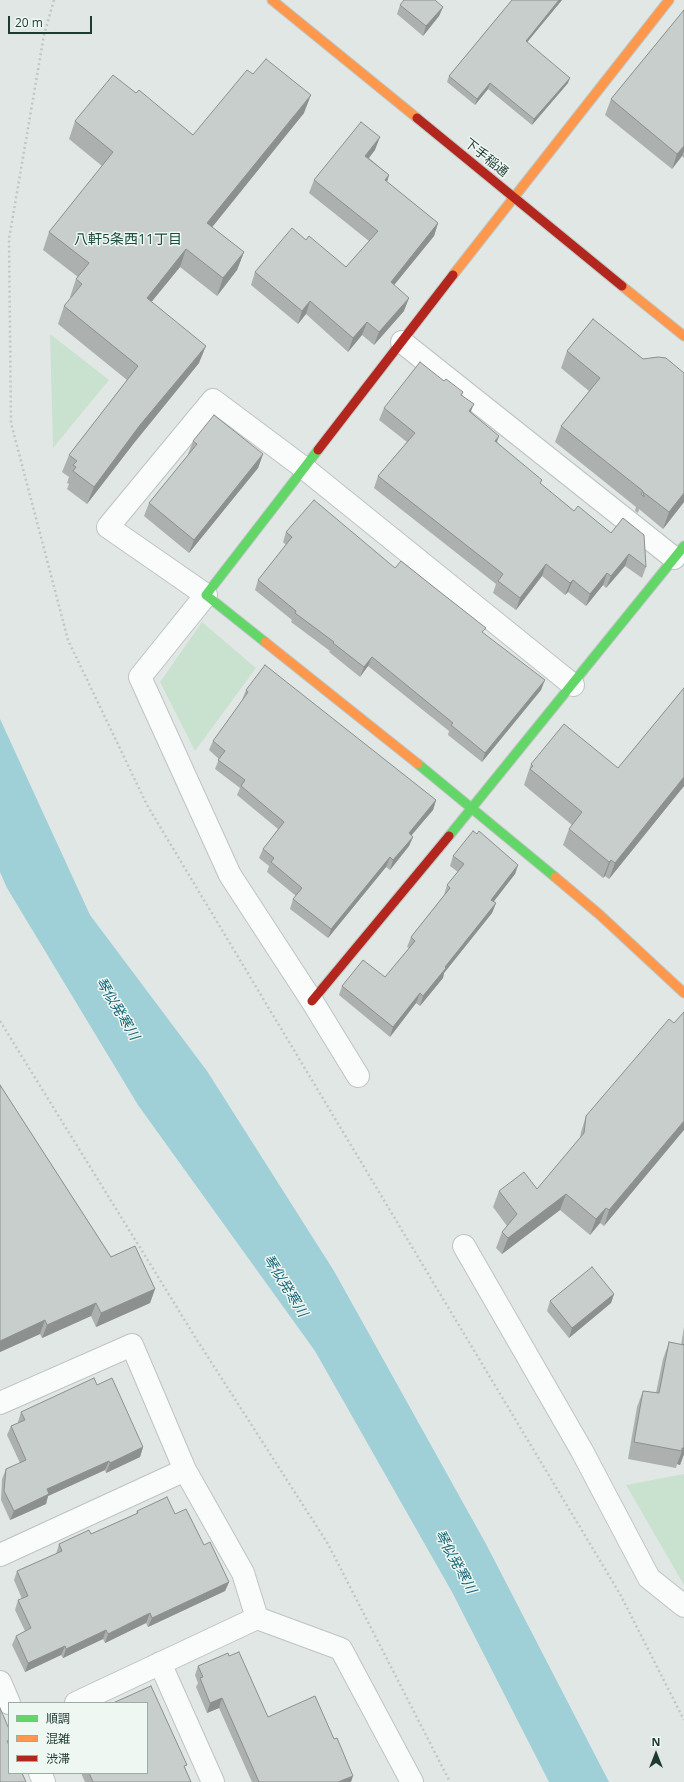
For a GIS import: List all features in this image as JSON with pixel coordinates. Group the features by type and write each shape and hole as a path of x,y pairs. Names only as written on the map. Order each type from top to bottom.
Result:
{"street":[{"name":"下手稲通","path":"272,0 684,336"},
{"path":"358,1076 312,1001 230,875 140,677 206,595 513,197 669,0"},
{"path":"312,1001 473,808 679,552 402,342"},
{"path":"573,684 304,468 213,400 108,527 206,595 473,808 600,915 684,993"},
{"path":"464,1246 582,1451 649,1578 684,1606"},
{"path":"0,1403 132,1344 185,1470 243,1573 257,1618"},
{"path":"0,1555 185,1470"},
{"path":"78,1702 257,1618 341,1649 412,1782"},
{"path":"160,1663 213,1782"},
{"path":"0,1682 9,1702"}],"path":[{"path":"0,1021 196,1340 328,1544 450,1782"}],"green space":[{"path":"50,334 109,380 53,448"},
{"path":"202,622 256,668 195,751 160,682"},
{"path":"684,1474 684,1585 626,1485"}],"water":[{"name":"琴似発寒川","path":"0,719 90,915 207,1071 334,1271 486,1544 609,1782 549,1782 452,1592 315,1351 138,1105 7,888 0,872"}],"building":[{"path":"404,0 435,0 443,7 426,26 400,5"},
{"path":"512,0 559,0 526,41 570,78 534,119 490,83 477,99 449,76"},
{"path":"684,10 684,146 677,154 611,99"},
{"path":"266,59 311,95 207,223 244,252 223,278 186,249 147,298 206,346 140,425 94,487 73,471 76,467 73,465 77,461 69,455 138,366 64,306 82,284 76,279 89,263 49,232 113,152 75,121 113,75 136,93 139,90 193,135 247,70 253,74"},
{"path":"361,122 380,137 365,156 389,175 385,180 438,223 391,282 409,298 379,332 367,322 353,338 310,301 302,311 255,272 292,228 306,240 309,236 346,267 378,231 314,180"},
{"path":"593,319 643,359 658,357 666,358 684,373 684,493 669,512 643,492 644,497 641,494 643,491 561,426 600,378 567,351"},
{"path":"420,362 444,381 446,379 463,392 461,395 474,404 469,411 499,436 495,441 542,480 540,483 574,511 578,506 611,533 623,518 644,535 646,567 629,554 611,576 607,573 590,594 573,580 570,583 546,564 520,598 498,581 503,574 378,476 415,433 384,408"},
{"path":"214,415 263,454 194,540 149,503 197,444 193,441"},
{"path":"314,500 395,568 401,561 486,628 482,632 545,680 485,753 451,725 453,723 372,657 364,667 295,613 296,611 258,580 292,537 286,532"},
{"path":"265,665 436,800 409,833 413,837 393,860 390,857 331,929 293,899 302,888 271,862 274,858 263,849 284,822 241,786 245,780 218,760 225,751 213,741 248,692 246,690"},
{"path":"684,688 684,777 615,863 611,860 609,862 569,829 582,812 530,769 533,766 531,764 564,724 618,768"},
{"path":"473,831 477,834 479,831 518,865 491,900 496,903 445,967 446,968 423,996 420,993 393,1027 342,986 363,960 385,977 415,941 411,937 450,888 447,885 464,864 453,856"},
{"path":"684,1012 684,1121 609,1210 606,1208 596,1219 566,1194 508,1238 502,1232 517,1214 499,1191 524,1172 537,1189 584,1133 586,1116 669,1019 674,1023"},
{"path":"0,1085 111,1257 135,1246 155,1289 101,1313 96,1303 47,1325 45,1320 0,1341"},
{"path":"592,1267 614,1294 572,1328 550,1301"},
{"path":"669,1342 684,1345 684,1448 682,1448 682,1451 634,1442 643,1391 659,1393"},
{"path":"94,1378 97,1385 112,1378 143,1447 110,1463 109,1461 47,1489 49,1494 14,1511 4,1491 6,1469 26,1460 11,1426 25,1420 21,1412"},
{"path":"167,1497 175,1514 186,1509 204,1545 210,1542 229,1582 152,1618 150,1613 108,1634 106,1630 66,1649 65,1646 28,1663 16,1636 31,1628 18,1600 28,1596 17,1571 62,1551 59,1544 89,1530 91,1534 138,1513 137,1511"},
{"path":"239,1652 268,1717 315,1696 334,1739 337,1738 353,1776 338,1782 259,1782 222,1698 210,1703 200,1678 203,1677 198,1666 228,1653 229,1656"},
{"path":"151,1686 187,1765 184,1766 191,1782 93,1782 89,1774 148,1774 148,1702 115,1702"},
{"path":"0,1708 8,1727 8,1774 22,1774 26,1782 0,1782"}],"traffic: fast":[{"path":"265,642 206,595 318,450"},
{"path":"449,836 684,546"},
{"path":"418,764 555,877"}],"traffic: slow":[{"path":"272,0 417,118"},
{"path":"453,275 669,0"},
{"path":"622,286 684,336"},
{"path":"265,642 418,764"},
{"path":"555,877 600,915 684,993"}],"traffic: jam":[{"path":"417,118 622,286"},
{"path":"318,450 453,275"},
{"path":"312,1001 449,836"}],"district":[{"name":"八軒5条西11丁目","path":"128,240"}]}
